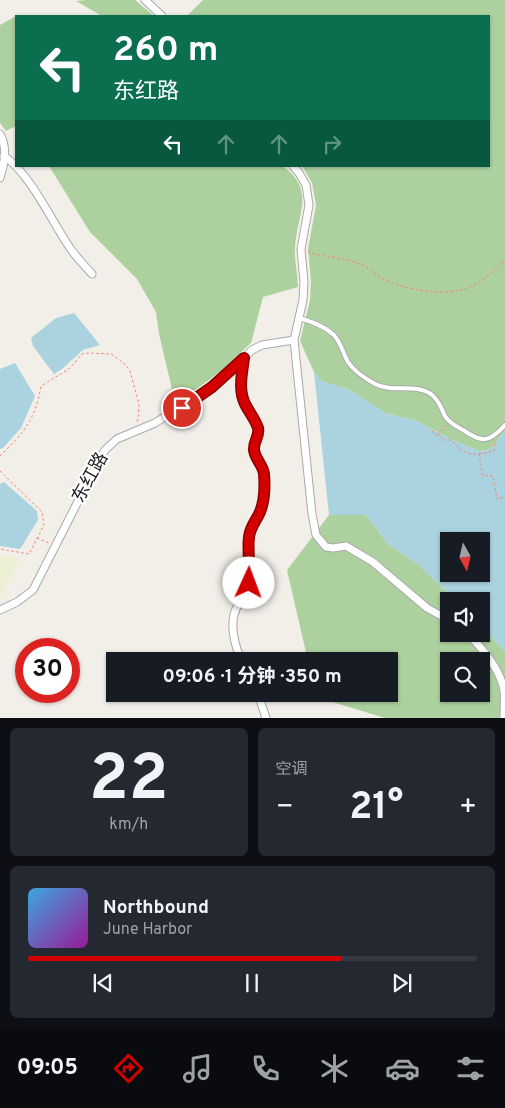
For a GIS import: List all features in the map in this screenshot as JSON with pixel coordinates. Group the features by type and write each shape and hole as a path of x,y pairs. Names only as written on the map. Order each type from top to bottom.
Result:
{"street":[{"path":"146,0 161,15"},
{"path":"0,134 4,147 0,178"},
{"path":"4,156 15,165"},
{"path":"17,167 41,201 71,250 92,274"},
{"path":"294,167 303,179 309,198 309,212 301,249 304,291 294,340 312,514 316,535 326,547 346,546 373,562 427,608 440,615"},
{"name":"东红路","path":"0,610 17,602 32,590 106,448 117,439 155,423 192,401 231,372 252,350 262,345 294,340"},
{"path":"239,652 233,621 235,612 249,583 251,572 249,536 262,508 264,477 254,450 258,436 258,426 245,404 242,394 241,383 244,358"},
{"path":"476,642 500,678 505,692 504,718"},
{"path":"261,702 266,718"}],"lane":[{"path":"300,318 318,324 333,334 353,368 374,384 384,387 429,392 440,403 449,421 478,439 489,439 496,435 505,425"}],"path":[{"path":"301,249 365,266 381,278 407,287 437,292 455,292 473,286 505,261"},
{"path":"0,456 21,435 31,420 38,404 41,386 69,369 82,354 88,352 111,354 125,364 130,371 139,404 138,419 131,434"},
{"path":"438,436 449,421"},
{"path":"432,431 443,440 452,440 454,444 469,455 494,451 496,435"},
{"path":"480,454 483,476 493,476 497,499 505,496"},
{"path":"0,471 42,512 44,525 28,554 0,549"},
{"path":"37,538 54,546"}],"green space":[{"path":"135,0 153,15 100,15 76,1"},
{"path":"203,0 505,0 505,431 489,450 479,451 450,439 417,421 385,413 350,390 321,381 314,372 300,341 310,300 311,281 308,249 316,205 312,183 303,167 490,167 490,15 188,15"},
{"path":"15,17 15,126 6,131 0,123 0,25"},
{"path":"50,167 284,167 293,175 302,194 301,215 295,248 298,287 263,297 251,343 221,371 175,402 159,334 156,312 137,279 90,232"},
{"path":"329,515 366,515 388,544 418,564 447,592 440,592 440,642 490,642 490,636 505,651 505,718 385,718 332,702 398,702 398,652 306,652 287,570"},
{"path":"0,555 20,559 0,599"}],"water":[{"path":"74,313 100,345 83,350 54,374 33,346 31,338 56,318"},
{"path":"15,363 35,396 21,428 0,449 0,369"},
{"path":"314,372 321,381 350,390 385,413 417,421 450,439 479,451 489,450 505,431 505,651 490,636 490,592 447,592 418,564 388,544 366,515 329,515"},
{"path":"4,482 37,511 38,520 20,549 0,546 0,484"}],"route":[{"path":"182,408 231,372 244,358 241,383 242,394 245,404 258,426 259,431 254,450 264,477 262,508 249,536 251,572 249,583"}]}
